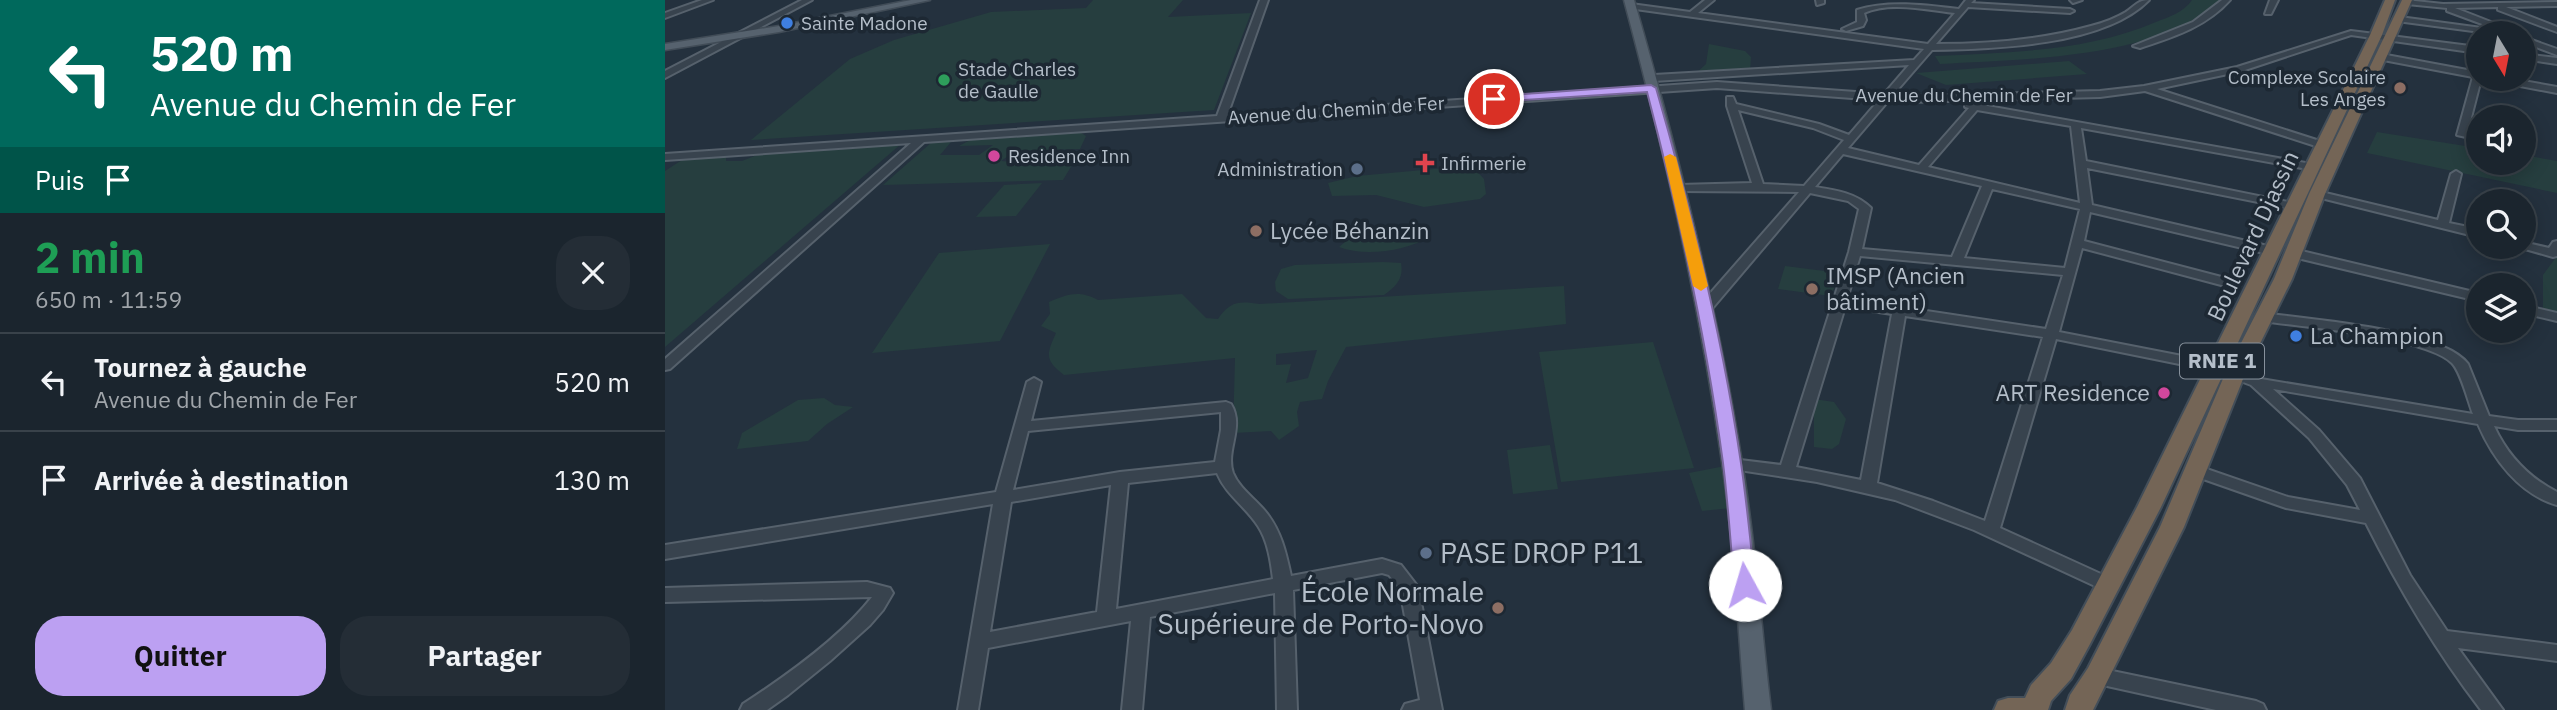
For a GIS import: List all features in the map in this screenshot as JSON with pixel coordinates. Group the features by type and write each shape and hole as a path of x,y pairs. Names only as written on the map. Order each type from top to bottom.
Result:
{"highway":[{"name":"Boulevard Djassin","path":"2079,710 2080,703 2098,676 2172,527 2195,470 2227,370 2272,251 2322,145 2383,36 2397,4"},
{"name":"Boulevard Djassin","path":"2033,710 2041,693 2061,671 2081,638 2227,370 2283,279 2316,194 2381,57 2383,36"},
{"name":"RNIE 1","path":"2008,710 2033,710"}],"main road":[{"path":"665,47 738,36 925,0"},
{"path":"1630,3 1679,188 1706,308 1732,464 1758,710"}],"street":[{"path":"665,16 709,0"},
{"path":"665,75 808,0"},
{"path":"1222,117 1263,0"},
{"path":"1691,15 1710,0"},
{"path":"2073,1 2078,0"},
{"path":"1630,3 1691,15 1847,33 1931,47 1988,47 2080,31 2111,22 2133,11 2145,0"},
{"path":"2137,46 2189,28 2216,11 2226,0"},
{"path":"2268,12 2274,0"},
{"path":"2497,3 2557,30"},
{"path":"2397,4 2557,4"},
{"path":"2397,4 2466,23"},
{"path":"2543,5 2557,10"},
{"path":"665,6 690,7"},
{"path":"1847,33 1860,24 1860,12 1864,8 1965,6 2070,11"},
{"path":"1706,308 1965,6"},
{"path":"2443,6 2481,21"},
{"path":"1828,24 1847,33"},
{"name":"Avenue du Chemin de Fer","path":"665,157 1650,83 1725,85 1978,103 2144,89 2260,63 2351,33 2466,48"},
{"path":"2536,43 2557,52"},
{"path":"2381,57 2478,75 2462,135"},
{"path":"2536,58 2557,61"},
{"path":"1650,83 1918,62"},
{"path":"1725,85 1759,188"},
{"path":"2536,85 2557,89"},
{"path":"2144,89 2322,145"},
{"path":"1922,168 1978,103 2076,125 2313,167"},
{"path":"1732,106 1816,126 1850,139"},
{"path":"1991,530 2070,272 2086,206 2083,163 2076,125"},
{"path":"665,366 923,138"},
{"path":"1841,150 2272,251"},
{"path":"2083,163 2293,206"},
{"path":"2443,224 2456,174"},
{"path":"1957,261 1988,184"},
{"path":"1679,188 1809,188 1854,200 1865,208 1856,252 1787,471"},
{"path":"2316,194 2466,230"},
{"path":"2078,243 2225,282"},
{"path":"2536,248 2553,253 2557,245"},
{"path":"1856,252 2070,272"},
{"path":"2293,253 2466,294"},
{"path":"1840,302 2049,334 2227,370 2256,382 2317,394 2483,420 2557,425"},
{"path":"1868,487 1899,311"},
{"path":"2536,312 2557,317"},
{"path":"2262,317 2412,341 2436,348 2459,362 2483,420 2508,464 2520,478 2557,499"},
{"path":"968,710 1003,497 1034,382"},
{"path":"2256,382 2289,409 2354,482 2403,579 2493,710"},
{"path":"1022,427 1226,407 1230,415 1223,467 1234,488 1254,508 1271,534 1283,585 1287,710"},
{"path":"1732,464 1787,471 1901,496 1991,530 2108,585"},
{"path":"665,552 1120,478 1223,467"},
{"path":"2195,470 2286,502 2372,518"},
{"path":"1106,618 1120,478"},
{"path":"979,642 1382,566 1395,570 1409,587 1425,709"},
{"path":"665,595 867,589 884,593 873,610 788,684 750,710"},
{"path":"1132,710 1141,611"},
{"path":"2441,638 2557,653"},
{"path":"2098,676 2213,706 2256,710"}],"green space":[{"path":"1093,0 1183,0 1168,17 1251,13 1214,110 751,140 850,59 894,40 991,12 1086,8"},
{"path":"2192,0 2223,0 2195,19 2163,34 2127,45 2011,60 1940,64 1935,56 2075,45 2129,32 2171,16 2185,8"},
{"path":"1709,44 1745,51 1751,57 1750,72 1693,76 1706,64"},
{"path":"2069,61 2087,74 1946,85 1916,73"},
{"path":"1080,132 1086,136 1080,149 1015,151 1001,161 1035,164 1045,155 1078,155 1063,180 883,185 932,142 951,142 940,155 979,155 993,145 959,146 972,139"},
{"path":"2377,132 2466,146 2466,174 2367,153"},
{"path":"901,144 665,347 665,171 682,160 726,157 726,161 742,161 757,155"},
{"path":"2536,157 2557,161 2557,193 2472,175 2536,175"},
{"path":"1474,168 1484,179 1486,194 1480,199 1424,207 1376,195 1332,196 1328,183 1357,176"},
{"path":"1042,183 1016,216 976,217 1004,185"},
{"path":"1425,228 1429,237 1397,249 1361,252 1339,247 1351,237 1363,232"},
{"path":"1050,244 1000,341 872,353 939,253"},
{"path":"2557,256 2557,312 2543,309 2543,275"},
{"path":"1401,263 1402,268 1398,282 1384,295 1288,299 1276,291 1275,282 1281,269 1295,265"},
{"path":"1785,266 1840,273 1831,296 1778,289"},
{"path":"1564,286 1566,324 1346,347 1322,399 1300,402 1297,412 1299,426 1279,440 1271,431 1233,433 1235,358 1064,375 1049,357 1056,333 1041,326 1050,314 1049,302 1073,294 1098,300 1182,294 1206,318 1218,319 1236,304","holes":["1317,350 1308,378 1286,383 1291,364 1276,365 1276,354"]},
{"path":"1653,342 1694,468 1561,482 1539,352"},
{"path":"824,398 835,405 853,407 827,424 808,441 737,449 742,433 798,400"},
{"path":"1814,399 1834,402 1846,419 1839,444 1832,449 1814,447"},
{"path":"1550,445 1558,489 1513,494 1507,450"},
{"path":"1725,466 1731,508 1702,511 1689,473"}],"slow traffic":[{"path":"1670,157 1701,286"}],"place":[{"name":"Sainte Madone","path":"787,23"},
{"name":"Stade Charles de Gaulle","path":"944,80"},
{"name":"Complexe Scolaire Les Anges","path":"2400,88"},
{"name":"Residence Inn","path":"994,156"},
{"name":"Infirmerie","path":"1425,163"},
{"name":"Administration","path":"1357,169"},
{"name":"Lycée Béhanzin","path":"1256,231"},
{"name":"IMSP (Ancien bâtiment)","path":"1812,289"},
{"name":"La Champion","path":"2296,336"},
{"name":"ART Residence","path":"2164,393"},
{"name":"PASE DROP P11","path":"1426,553"},
{"name":"École Normale Supérieure de Porto-Novo","path":"1498,608"}],"route":[{"path":"1494,99 1651,88 1679,188 1706,308 1732,464 1745,585"}]}
